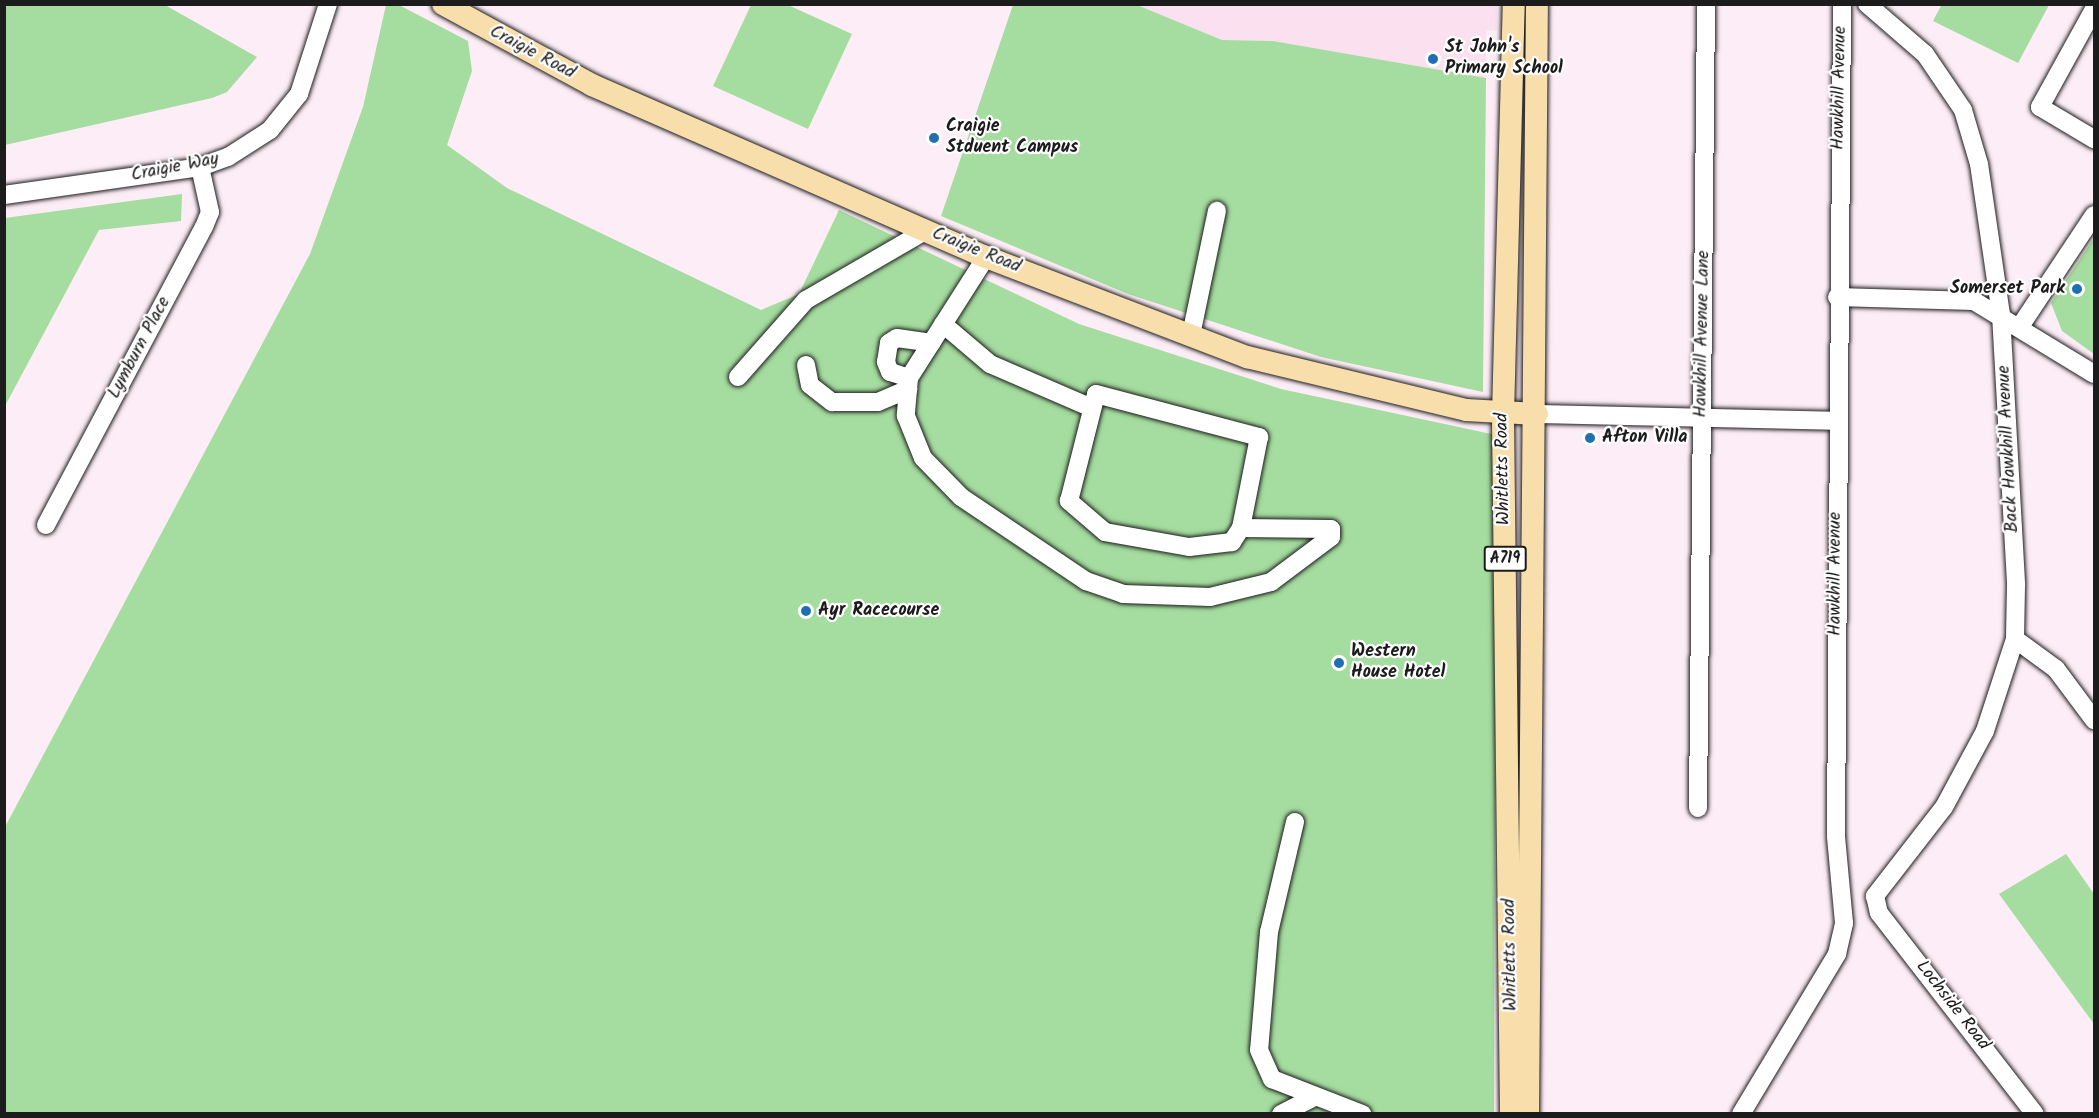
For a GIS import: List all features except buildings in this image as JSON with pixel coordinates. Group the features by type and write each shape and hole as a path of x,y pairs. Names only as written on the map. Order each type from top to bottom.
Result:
{"main road":[{"name":"Craigie Road","path":"443,4 592,85 986,257 1247,357 1503,415 1537,414"},
{"name":"Whitletts Road","path":"1511,1113 1503,415 1514,4"},
{"name":"Whitletts Road","path":"1528,1113 1537,414 1538,4"}],"street":[{"name":"Craigie Way","path":"4,195 200,166 228,157 270,130 299,94 328,4"},
{"name":"Hawkhill Avenue Lane","path":"1698,808 1706,4"},
{"name":"Hawkhill Avenue","path":"1740,1113 1837,954 1844,923 1836,836 1835,421 1842,4"},
{"name":"Back Hawkhill Avenue","path":"1868,4 1925,54 1963,110 1979,164 2001,315 2015,639 1972,754 1944,807 1875,896"},
{"path":"2094,9 2040,107 2094,139"},
{"path":"1512,60 1537,63"},
{"name":"Lymburn Place","path":"46,525 204,227 210,212 200,166"},
{"path":"1191,335 1217,211"},
{"path":"2021,325 2094,215"},
{"path":"738,377 806,300 926,231"},
{"path":"986,257 908,384 906,416 923,458 961,497 1086,580 1123,594 1210,597 1271,582 1331,537 1331,529 1241,528"},
{"path":"1837,297 1974,301 2021,325 2094,374"},
{"path":"943,324 990,364 1092,408"},
{"path":"908,384 890,372 889,343 897,338 932,343"},
{"path":"806,364 810,385 832,402 878,402 908,384"},
{"path":"1096,394 1259,437 1241,528 1232,542 1208,548 1105,532 1069,501 1096,394"},
{"path":"1537,414 1835,421"},
{"path":"2015,639 2056,669 2094,720"},
{"path":"1295,822 1269,932 1259,1050 1272,1079 1362,1113"},
{"name":"Lochside Road","path":"1875,896 1878,913 2035,1113"},
{"path":"1281,1113 1315,1097"}],"shaded area":[{"name":"St John's Primary School","path":"1137,5 1497,5 1497,30 1486,31 1486,78 1273,41 1222,40"}],"green space":[{"path":"1942,4 2049,5 2018,63 1933,21"},
{"path":"4,5 165,5 257,57 227,92 212,98 5,145"},
{"name":"Ayr Racecourse","path":"386,5 399,5 468,41 472,71 447,145 507,188 761,310 799,294 839,210 1079,324 1281,389 1496,435 1494,1113 5,1114 5,827 310,254 363,107"},
{"path":"751,5 788,5 852,34 808,129 713,86"},
{"path":"1013,5 1137,5 1222,40 1273,41 1486,78 1483,392 1321,357 1128,294 941,216"},
{"path":"182,194 181,221 99,230 5,406 5,218"},
{"name":"Somerset Park","path":"2094,238 2094,354 2062,331 2051,303"},
{"path":"2066,854 2094,894 2094,1024 1999,894"}],"place":[{"name":"St John's Primary School","path":"1433,59"},
{"name":"Craigie Stduent Campus","path":"934,138"},
{"name":"Somerset Park","path":"2077,289"},
{"name":"Afton Villa","path":"1590,438"},
{"name":"Ayr Racecourse","path":"806,611"},
{"name":"Western House Hotel","path":"1339,663"}]}
